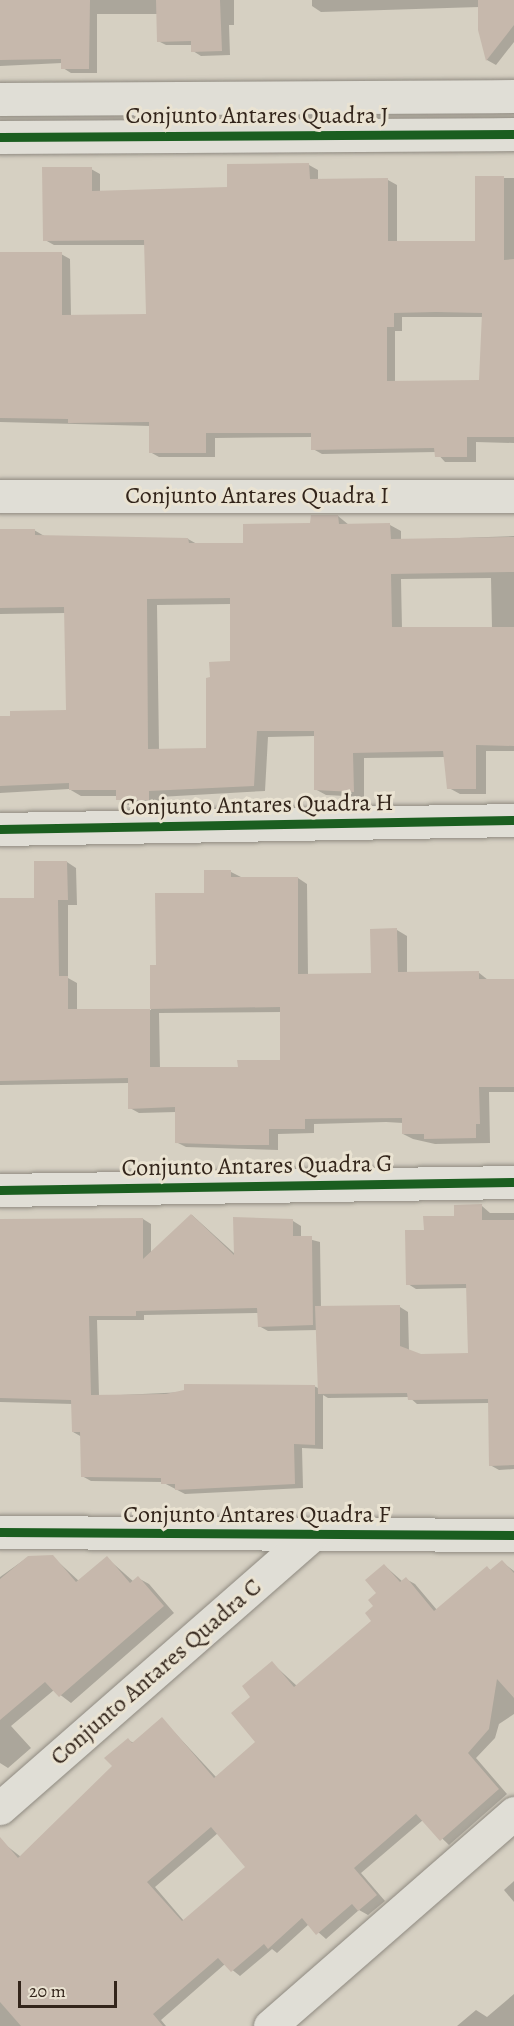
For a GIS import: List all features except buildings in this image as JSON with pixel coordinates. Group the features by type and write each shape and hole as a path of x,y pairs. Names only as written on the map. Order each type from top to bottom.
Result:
{"street":[{"name":"Conjunto Antares Quadra J","path":"0,99 514,96"},
{"name":"Conjunto Antares Quadra J","path":"0,137 514,134"},
{"name":"Conjunto Antares Quadra I","path":"0,496 514,496"},
{"name":"Conjunto Antares Quadra H","path":"0,829 514,820"},
{"name":"Conjunto Antares Quadra G","path":"0,1190 514,1182"},
{"name":"Conjunto Antares Quadra F","path":"0,1532 311,1536 514,1535"},
{"name":"Conjunto Antares Quadra C","path":"0,1808 311,1536"},
{"path":"270,2026 514,1813"}],"cycle path":[{"path":"0,137 514,134"},
{"path":"0,829 514,820"},
{"path":"0,1190 514,1182"},
{"path":"0,1532 514,1535"}]}
